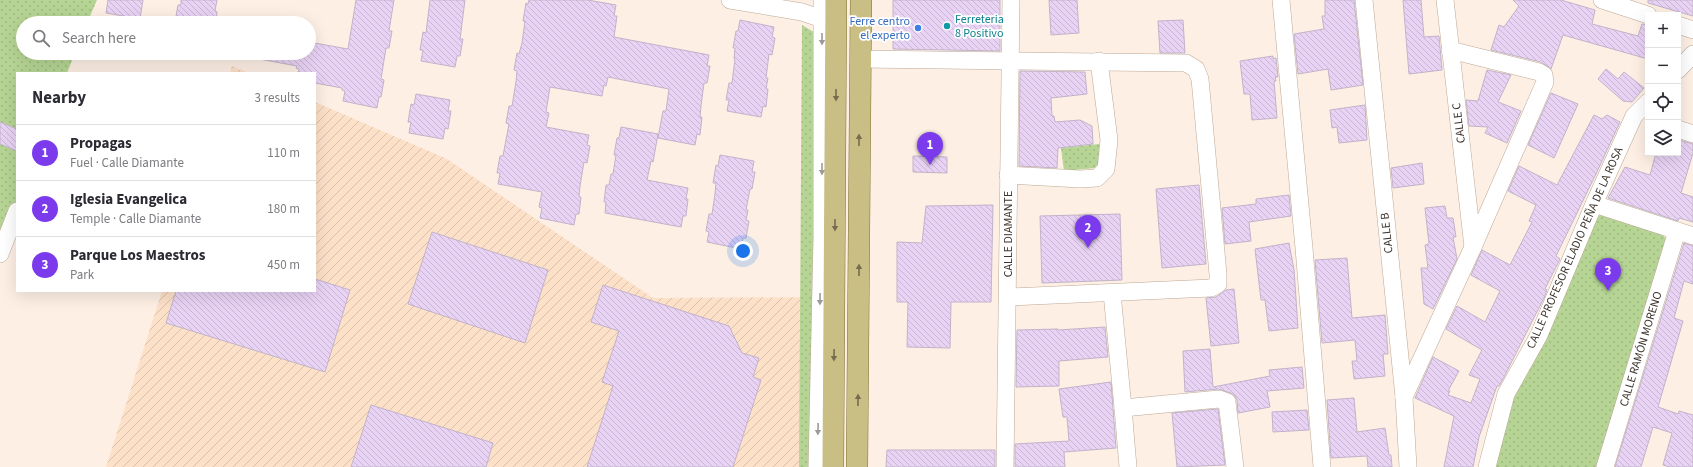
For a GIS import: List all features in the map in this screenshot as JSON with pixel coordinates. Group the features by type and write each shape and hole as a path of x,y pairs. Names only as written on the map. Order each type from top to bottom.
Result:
{"main road":[{"path":"833,467 836,0"},
{"path":"857,467 861,0"}],"street":[{"path":"730,0 802,12 822,19"},
{"path":"817,467 822,237 822,0"},
{"name":"CALLE DIAMANTE","path":"1005,467 1005,391 1008,296 1009,61 1011,0"},
{"path":"1281,0 1305,256 1322,467"},
{"name":"CALLE B","path":"1364,0 1404,397 1408,467"},
{"name":"CALLE C","path":"1445,0 1473,247"},
{"path":"1602,0 1624,3 1645,14"},
{"path":"1681,26 1693,30"},
{"path":"1404,397 1473,247 1545,82 1544,76 1539,72 1450,50"},
{"path":"1681,67 1693,54"},
{"path":"860,59 1186,63 1196,70 1200,79 1218,284 1211,288 1008,296"},
{"path":"1008,175 1080,179 1097,178 1106,169 1109,140 1099,61"},
{"name":"CALLE PROFESOR ELADIO PEÑA DE LA ROSA","path":"1487,467 1506,394 1539,335 1594,204 1641,118"},
{"path":"1681,130 1693,134"},
{"path":"1594,204 1685,233"},
{"path":"0,254 16,214"},
{"name":"CALLE RAMÓN MORENO","path":"1604,467 1685,233"},
{"path":"1112,293 1128,467"},
{"path":"1123,408 1220,399 1227,402 1235,467"}],"shaded area":[{"path":"232,66 247,72 230,72"},
{"path":"316,102 447,159 653,298 830,297 828,467 106,467 162,292 316,292"}],"green space":[{"path":"0,0 97,0 90,16 16,16 16,60 72,60 67,72 16,72 16,214 0,254"},
{"path":"802,25 817,34 832,467 799,467"},
{"path":"1099,144 1101,160 1095,168 1064,171 1061,148"},
{"path":"1600,215 1662,234 1666,239 1598,467 1495,467 1511,397 1598,216"}],"building":[{"path":"108,0 143,0 140,16 123,16 106,13"},
{"path":"181,0 217,0 215,11 217,12 217,16 176,16 178,5 181,5"},
{"path":"356,0 394,0 389,31 392,31 389,48 386,48 381,79 384,80 381,97 379,97 377,108 343,101 345,91 342,90 342,88 316,83 316,72 298,72 299,69 296,68 297,66 265,60 316,60 316,43 348,49"},
{"path":"430,0 465,0 460,39 463,39 460,56 457,56 455,67 421,61 423,50 420,50 423,32 426,33"},
{"path":"529,0 588,0 616,5 614,16 617,16 614,37 709,55 707,66 710,66 707,83 704,83 701,106 700,117 702,117 700,135 697,134 695,145 658,138 663,111 666,111 669,89 608,77 606,86 604,85 602,96 550,87 546,112 549,113 546,127 589,135 587,145 590,146 587,163 584,162 580,186 579,197 581,197 579,214 576,214 574,225 540,218 542,208 539,207 542,192 498,184 500,173 497,173 500,156 503,156 509,124 506,123 509,106 512,106 516,82 517,71 514,70 517,53 519,54 522,43 526,3 528,4"},
{"name":"Ferreteria 8 Positivo","path":"893,0 1000,0 1000,51 893,49"},
{"path":"1049,0 1077,0 1079,33 1051,35"},
{"path":"1325,0 1354,0 1363,85 1331,90 1328,69 1298,74 1294,34 1324,29 1322,16 1325,16"},
{"path":"1403,0 1421,0 1424,37 1439,36 1442,70 1409,74"},
{"path":"1513,0 1561,0 1595,10 1592,24 1638,36 1642,24 1645,24 1645,58 1563,35 1551,69 1541,62 1491,50 1499,25 1504,27 1519,6"},
{"path":"1648,0 1693,0 1693,16 1681,12 1648,3"},
{"path":"740,20 774,27 772,37 775,38 772,55 769,54 766,78 768,78 766,89 768,89 766,107 763,106 761,117 727,111 729,100 726,100 729,83 732,83 735,59 735,48 733,48 736,31 738,31"},
{"path":"1183,20 1185,53 1160,53 1158,21"},
{"path":"1273,56 1273,59 1276,58 1278,77 1275,77 1276,81 1274,81 1277,118 1252,120 1250,94 1244,94 1240,61"},
{"path":"1606,69 1618,79 1624,72 1644,88 1632,102 1623,101 1598,79"},
{"path":"1487,70 1511,75 1498,102 1521,111 1507,143 1485,133 1488,127 1469,126 1466,100 1478,101"},
{"path":"1020,71 1085,72 1087,94 1051,98 1052,116 1054,116 1055,122 1080,120 1092,126 1093,144 1058,148 1057,168 1019,166"},
{"path":"1551,93 1578,104 1554,158 1528,145"},
{"path":"416,94 450,100 448,111 451,111 448,129 445,128 443,139 409,133 411,122 408,122 411,104 414,105"},
{"path":"1365,105 1367,140 1339,143 1337,127 1332,128 1330,110"},
{"path":"1594,115 1602,119 1607,115 1620,122 1556,256 1560,259 1545,289 1547,290 1544,298 1504,377 1499,386 1497,386 1479,437 1473,467 1444,467 1454,416 1415,398 1433,357 1459,371 1448,391 1450,391 1448,395 1471,403 1480,379 1469,375 1482,350 1446,329 1457,306 1485,322 1500,291 1471,275 1482,250 1510,265 1532,222 1529,221 1536,205 1508,191 1519,166 1557,185"},
{"path":"0,122 16,129 16,151 0,144"},
{"path":"621,127 658,134 653,162 651,161 647,180 688,188 686,199 688,199 686,216 683,216 681,227 605,213 606,202 604,202 606,185 609,185 611,174 613,174 616,155 614,155 617,138 619,138"},
{"path":"1681,141 1693,144 1693,153 1681,193 1693,197 1693,222 1679,218 1678,221 1608,198 1625,167 1650,175 1655,156 1681,156"},
{"path":"720,155 754,161 752,172 755,172 746,210 748,210 746,220 749,221 746,238 743,238 741,249 707,242 709,232 706,231 709,214 712,214 715,194 716,183 713,183 716,165 718,166"},
{"path":"913,156 947,157 947,173 913,172"},
{"path":"1422,163 1424,184 1393,188 1391,168"},
{"path":"1199,185 1206,264 1162,268 1156,189"},
{"path":"1289,195 1291,216 1249,222 1251,241 1225,244 1222,208 1256,204 1256,199"},
{"path":"993,205 991,302 951,302 950,348 907,347 908,302 897,302 897,242 922,243 926,206"},
{"path":"1445,206 1447,218 1453,218 1456,237 1453,237 1457,259 1433,309 1424,304 1421,268 1428,268 1425,245 1429,244 1425,208"},
{"path":"1120,214 1122,280 1042,283 1040,216"},
{"path":"432,232 548,270 525,343 408,304"},
{"path":"1289,243 1294,270 1298,328 1269,331 1265,300 1261,300 1255,249"},
{"path":"1684,243 1693,246 1693,284 1684,281 1674,318 1683,321 1658,407 1678,414 1679,411 1693,415 1693,467 1670,467 1663,465 1672,433 1653,427 1641,467 1615,467"},
{"path":"1347,258 1352,318 1385,315 1388,354 1383,354 1385,376 1354,379 1352,361 1357,361 1355,340 1322,343 1315,260"},
{"path":"316,279 350,290 325,372 166,323 176,292 316,292"},
{"path":"603,285 729,326 742,353 759,358 753,377 761,380 733,467 587,467 613,386 602,382 619,331 591,322"},
{"path":"1234,289 1239,343 1211,346 1206,298 1216,297 1226,290"},
{"path":"1105,327 1108,357 1059,361 1059,386 1016,387 1017,330 1058,330"},
{"path":"1210,349 1213,387 1270,376 1269,370 1302,367 1304,388 1267,391 1270,407 1238,413 1237,400 1231,393 1218,389 1185,392 1183,351"},
{"path":"1111,382 1116,448 1064,452 1065,467 1015,467 1015,444 1069,441 1067,417 1063,417 1059,389"},
{"path":"1354,398 1357,432 1385,428 1392,467 1368,467 1367,456 1331,458 1327,400"},
{"path":"371,405 493,443 486,467 351,467"},
{"path":"1218,409 1225,465 1177,467 1172,413"},
{"path":"1307,410 1309,430 1273,432 1272,412"},
{"path":"887,450 995,450 995,467 886,467"}],"place":[{"name":"Ferreteria 8 Positivo","path":"947,26"},
{"name":"Ferre centro el experto","path":"918,28"},
{"name":"Propagas","path":"930,165"},
{"name":"Iglesia Evangelica","path":"1088,248"},
{"name":"Parque Los Maestros","path":"1608,291"}]}
